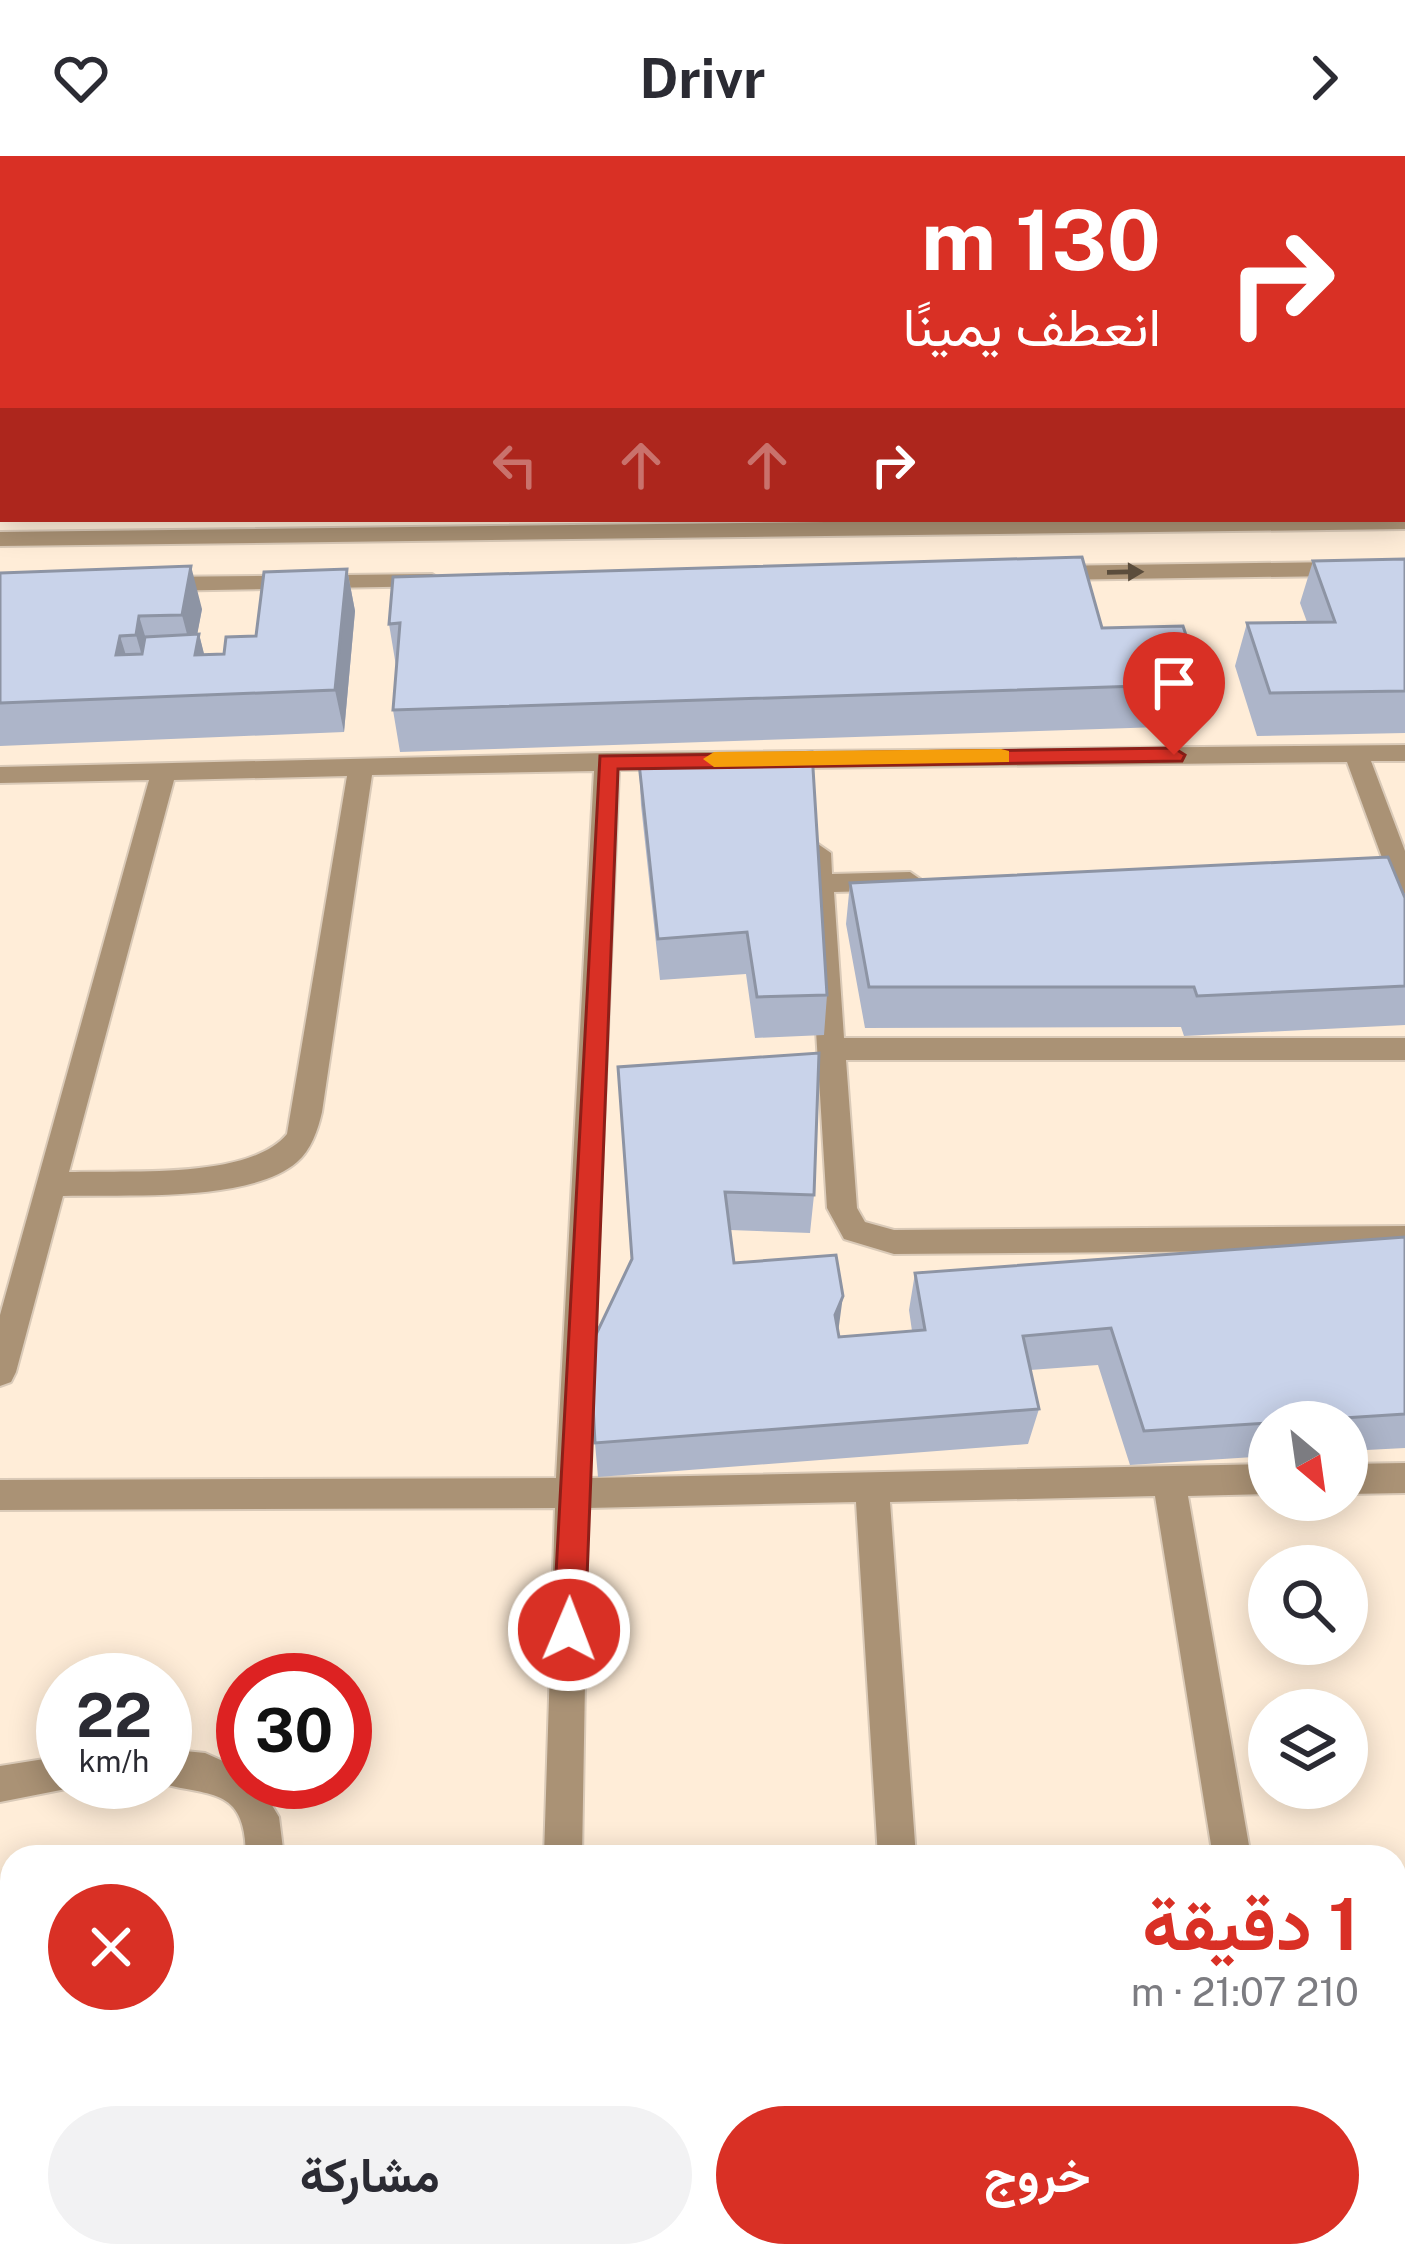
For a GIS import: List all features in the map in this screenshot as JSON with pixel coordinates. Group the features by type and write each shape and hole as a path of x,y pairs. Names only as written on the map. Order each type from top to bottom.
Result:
{"street":[{"path":"0,539 1405,522"},
{"path":"1024,573 1405,568"},
{"path":"143,584 452,580"},
{"path":"0,775 608,761 812,768 1405,753"},
{"path":"1356,754 1395,879"},
{"path":"563,1845 572,1493 608,761"},
{"path":"50,1185 253,1171 294,1148 305,1130 361,767"},
{"path":"0,1372 163,772"},
{"path":"815,820 842,1208 844,1220 860,1235 894,1242 1405,1238"},
{"path":"820,883 936,881"},
{"path":"833,1049 1405,1049"},
{"path":"1368,1478 1405,1478"},
{"path":"0,1495 572,1493 1248,1479"},
{"path":"1169,1480 1230,1845"},
{"path":"872,1486 896,1845"},
{"path":"192,1769 211,1770 240,1786 260,1814 264,1845"},
{"path":"0,1784 36,1778"}],"building":[{"path":"1082,557 1102,628 1183,626 1202,684 393,710 400,623 389,624 393,577"},
{"path":"1405,559 1405,691 1270,693 1247,623 1335,622 1313,561"},
{"path":"191,566 182,615 139,616 136,635 120,636 116,655 142,654 145,637 199,634 195,655 224,654 226,637 256,636 264,572 347,569 335,690 0,703 0,573"},
{"path":"812,752 827,995 757,997 747,932 658,939 639,763"},
{"path":"1388,857 1405,898 1405,986 1197,996 1194,987 869,987 850,883"},
{"path":"819,1053 814,1195 725,1192 734,1263 836,1255 843,1296 835,1315 839,1337 925,1330 915,1273 1405,1237 1405,1414 1368,1416 1368,1401 1248,1401 1248,1424 1144,1431 1111,1328 1023,1336 1039,1409 595,1443 590,1347 632,1259 618,1067"}],"slow traffic":[{"path":"714,759 1001,757"}],"route":[{"path":"569,1630 608,761 1174,755"}]}
